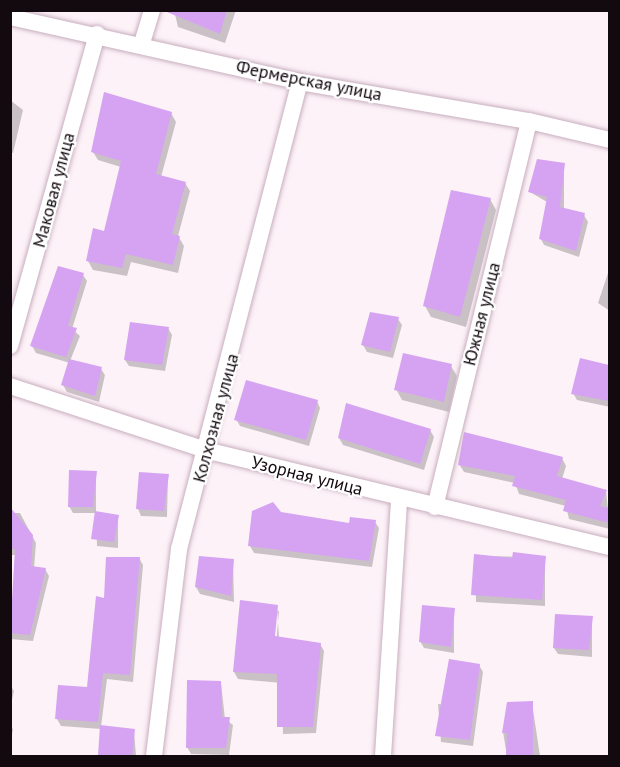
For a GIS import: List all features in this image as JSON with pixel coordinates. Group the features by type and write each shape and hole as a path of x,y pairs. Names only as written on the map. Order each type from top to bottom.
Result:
{"street":[{"path":"142,43 152,10"},
{"name":"Фермерская улица","path":"10,16 142,43 300,82 529,121 609,140"},
{"name":"Маковая улица","path":"10,346 96,34"},
{"name":"Колхозная улица","path":"154,756 179,549 209,451 300,82"},
{"name":"Южная улица","path":"435,507 529,121"},
{"name":"Узорная улица","path":"10,386 209,451 399,499 609,547"},
{"path":"383,756 399,499"}],"building":[{"path":"162,10 227,10 220,34"},
{"path":"104,92 172,112 156,174 186,182 172,234 180,236 173,265 126,254 122,268 86,261 93,228 104,231 121,161 91,152"},
{"path":"537,159 565,163 560,207 585,213 576,251 539,239 547,197 528,192"},
{"path":"451,190 491,198 460,317 423,306"},
{"path":"58,266 84,273 68,326 77,328 66,357 30,346"},
{"path":"370,312 399,317 390,352 361,345"},
{"path":"130,322 169,327 162,365 124,360"},
{"path":"403,353 452,364 444,402 394,390"},
{"path":"580,358 609,365 609,401 571,394"},
{"path":"69,359 102,367 95,396 61,385"},
{"path":"246,380 318,400 306,440 234,420"},
{"path":"346,403 431,429 420,464 338,438"},
{"path":"464,432 563,457 557,476 607,490 600,506 609,508 609,523 563,511 566,500 512,486 515,476 458,465"},
{"path":"69,470 97,471 93,507 68,507"},
{"path":"139,472 169,474 164,511 136,509"},
{"path":"273,502 281,512 349,523 350,517 376,520 369,561 248,546 252,511"},
{"path":"10,507 33,535 31,566 46,568 30,635 10,633 15,549 10,549"},
{"path":"95,511 119,515 114,542 91,539"},
{"path":"513,552 546,556 542,600 471,595 474,554 512,558"},
{"path":"199,556 234,559 231,596 195,587"},
{"path":"106,557 140,557 130,675 103,673 98,722 55,719 58,685 87,687 96,596 104,598"},
{"path":"240,600 278,605 275,636 321,643 313,727 277,727 277,674 233,672"},
{"path":"422,605 455,608 451,647 419,642"},
{"path":"555,614 593,616 589,650 553,648"},
{"path":"449,659 480,664 470,740 435,736"},
{"path":"187,680 221,681 222,717 230,717 226,748 186,748"},
{"path":"533,701 533,756 506,756 507,733 502,733 507,702"},
{"path":"100,725 135,729 132,756 98,756"}]}
